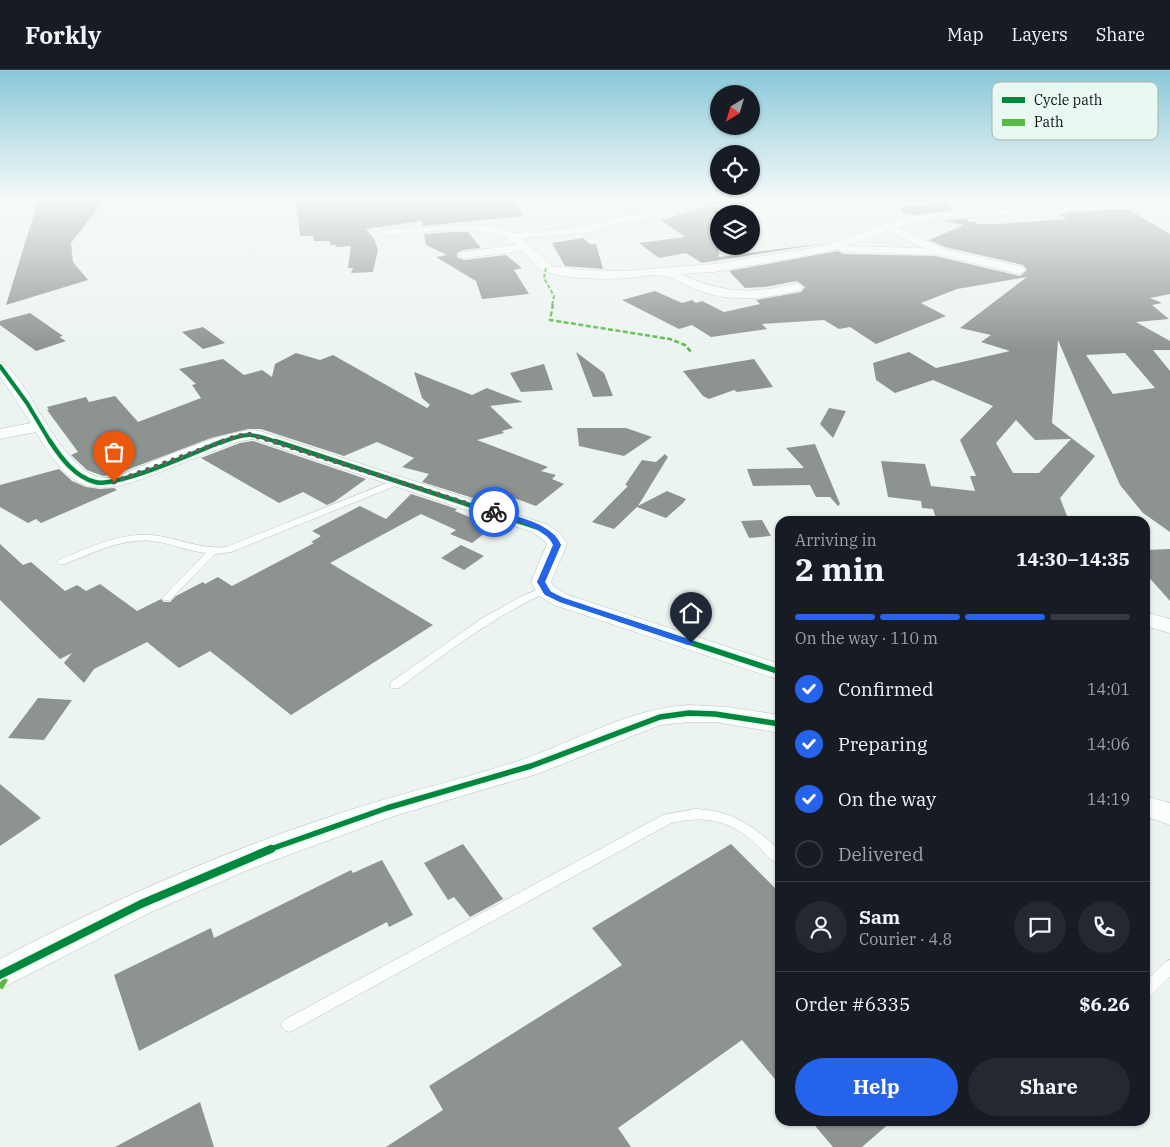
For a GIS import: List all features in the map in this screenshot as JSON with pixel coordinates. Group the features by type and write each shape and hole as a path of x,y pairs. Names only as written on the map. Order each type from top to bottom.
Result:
{"street":[{"path":"464,255 486,249"},
{"path":"530,249 544,267 554,271 609,275 666,273 718,268 824,249"},
{"path":"844,249 943,253 1019,270"},
{"path":"935,249 943,253"},
{"path":"666,273 706,289 737,296 763,296 798,287"},
{"path":"2,372 41,426 54,449 67,464 94,482 106,483 123,480 237,436 248,434 532,524 554,538 557,545 541,582 544,590 561,600 775,670"},
{"path":"0,434 41,426"},
{"path":"1150,620 1170,626"},
{"path":"0,975 57,943 178,887 252,857 385,808 424,796 472,785 522,769 646,720 676,714 711,714 775,723"},
{"path":"1150,808 1170,814"}],"lane":[{"path":"62,562 105,545 133,539 151,538 192,550 213,551 236,548 397,482"},
{"path":"167,598 213,551"},
{"path":"395,685 491,616 516,601 544,590"},
{"path":"289,1025 668,819 698,814 725,818 750,830 775,855"},
{"path":"1150,987 1170,967"}],"building":[{"path":"23,249 72,249 73,262 88,280 6,305"},
{"path":"351,249 378,249 373,272 351,273 353,268 348,268"},
{"path":"435,249 470,249 457,253 457,257 464,260 506,255 522,268 514,270 529,294 482,299 476,281 436,257 447,255"},
{"path":"556,249 597,249 603,269 565,266"},
{"path":"647,249 710,249 710,255 719,255 719,257 752,255 702,263 686,253 659,258"},
{"path":"787,249 760,254 760,252"},
{"path":"955,249 1170,249 1170,294 1150,298 1162,303 1152,305 1169,319 1136,322 1170,341 1170,350 1153,350 1170,371 1170,532 1150,518 1150,516 1143,513 1120,485 1058,340 1052,423 1095,456 1060,498 1067,516 935,516 933,509 922,508 921,501 888,497 881,461 925,464 931,486 975,491 970,476 976,476 960,440 993,406 933,380 895,393 876,380 873,363 909,352 936,368 1010,351 981,342 991,335 960,328 1027,277 957,289 921,303 946,316 876,344 850,327 839,329 824,320 762,324 767,329 711,337 692,325 679,329 622,300 655,291 682,303 692,300 696,303 702,301 724,312 760,304 756,300 801,292 805,287 797,281 765,287 745,288 729,271 838,251 843,254 935,256 1020,276 1027,270 1023,265","holes":["1125,353 1155,388 1113,394 1086,355","1016,420 1035,440 1071,439 1039,473 1013,473 996,443"]},
{"path":"30,313 63,336 59,337 66,341 36,351 0,325 0,321"},
{"path":"203,327 225,343 203,349 182,332"},
{"path":"576,352 604,373 613,396 593,397"},
{"path":"296,353 320,360 333,355 427,408 430,405 422,398 414,372 472,395 487,388 523,402 490,406 513,428 502,431 504,433 477,440 548,467 541,471 556,475 552,479 564,484 536,506 487,488 473,498 422,482 429,474 402,467 414,458 377,442 344,456 261,429 248,429 211,438 116,474 103,476 87,470 71,455 78,452 47,410 49,410 47,407 86,397 89,402 115,396 138,422 201,398 192,385 196,384 179,369 223,359 244,375 262,370 272,377 275,364"},
{"path":"754,359 773,387 737,392 734,390 709,399 703,396 683,371"},
{"path":"544,364 553,390 521,392 510,373"},
{"path":"829,408 846,411 833,438 820,424"},
{"path":"577,428 626,428 652,437 624,456 579,446"},
{"path":"253,441 366,479 327,505 303,492 279,503 201,458 240,443"},
{"path":"815,444 840,504 838,506 830,497 816,497 810,485 753,486 747,469 804,468 786,448"},
{"path":"665,454 668,457 638,506 667,491 686,499 683,503 666,518 637,507 614,529 592,522 628,486 625,485 642,460 656,462"},
{"path":"59,469 72,481 86,487 114,488 117,490 41,523 36,519 28,523 0,507 0,485"},
{"path":"411,494 457,509 455,511 493,527 472,543 450,534 456,530 421,514 330,563 433,625 291,715 210,651 179,668 147,642 94,669 84,683 64,663 72,653 60,659 0,600 0,544 23,565 31,562 65,591 77,585 86,591 100,584 137,611 161,599 164,602 170,602 176,596 203,582 205,584 218,577 232,586 314,543 311,542 321,536 312,531 360,506 386,519"},
{"path":"762,520 771,536 749,538 741,521"},
{"path":"461,545 484,556 464,570 441,558"},
{"path":"1170,549 1170,601 1150,579 1150,550"},
{"path":"38,698 72,700 44,740 8,738"},
{"path":"0,784 41,818 0,846"},
{"path":"463,844 503,899 470,917 454,897 448,900 424,863"},
{"path":"731,844 775,888 775,1079 742,1040 618,1128 631,1147 386,1147 443,1110 429,1086 622,965 592,928"},
{"path":"382,860 413,915 389,927 387,922 139,1051 114,975 211,928 214,938 351,870 353,873"},
{"path":"200,1102 214,1147 115,1147"},
{"path":"815,1126 886,1126 862,1147 833,1147"}],"marked path":[{"path":"546,268 544,278 554,296 550,320 670,339 685,345 692,353"},
{"path":"0,988 9,973"}],"cycle path":[{"path":"0,366 24,398 47,437 63,459 82,477 93,482 108,483 123,480 237,436 254,434 539,528 553,537 557,544 541,582 545,591 561,600 775,670"},
{"path":"0,975 93,926 238,862 387,808 531,766 652,719 676,714 702,713 742,717 775,723"}],"way so far":[{"path":"114,482 237,436 254,434 319,457 494,512"}],"route":[{"path":"494,512 532,524 554,538 557,545 541,582 544,590 548,593 561,600 691,643"}]}
